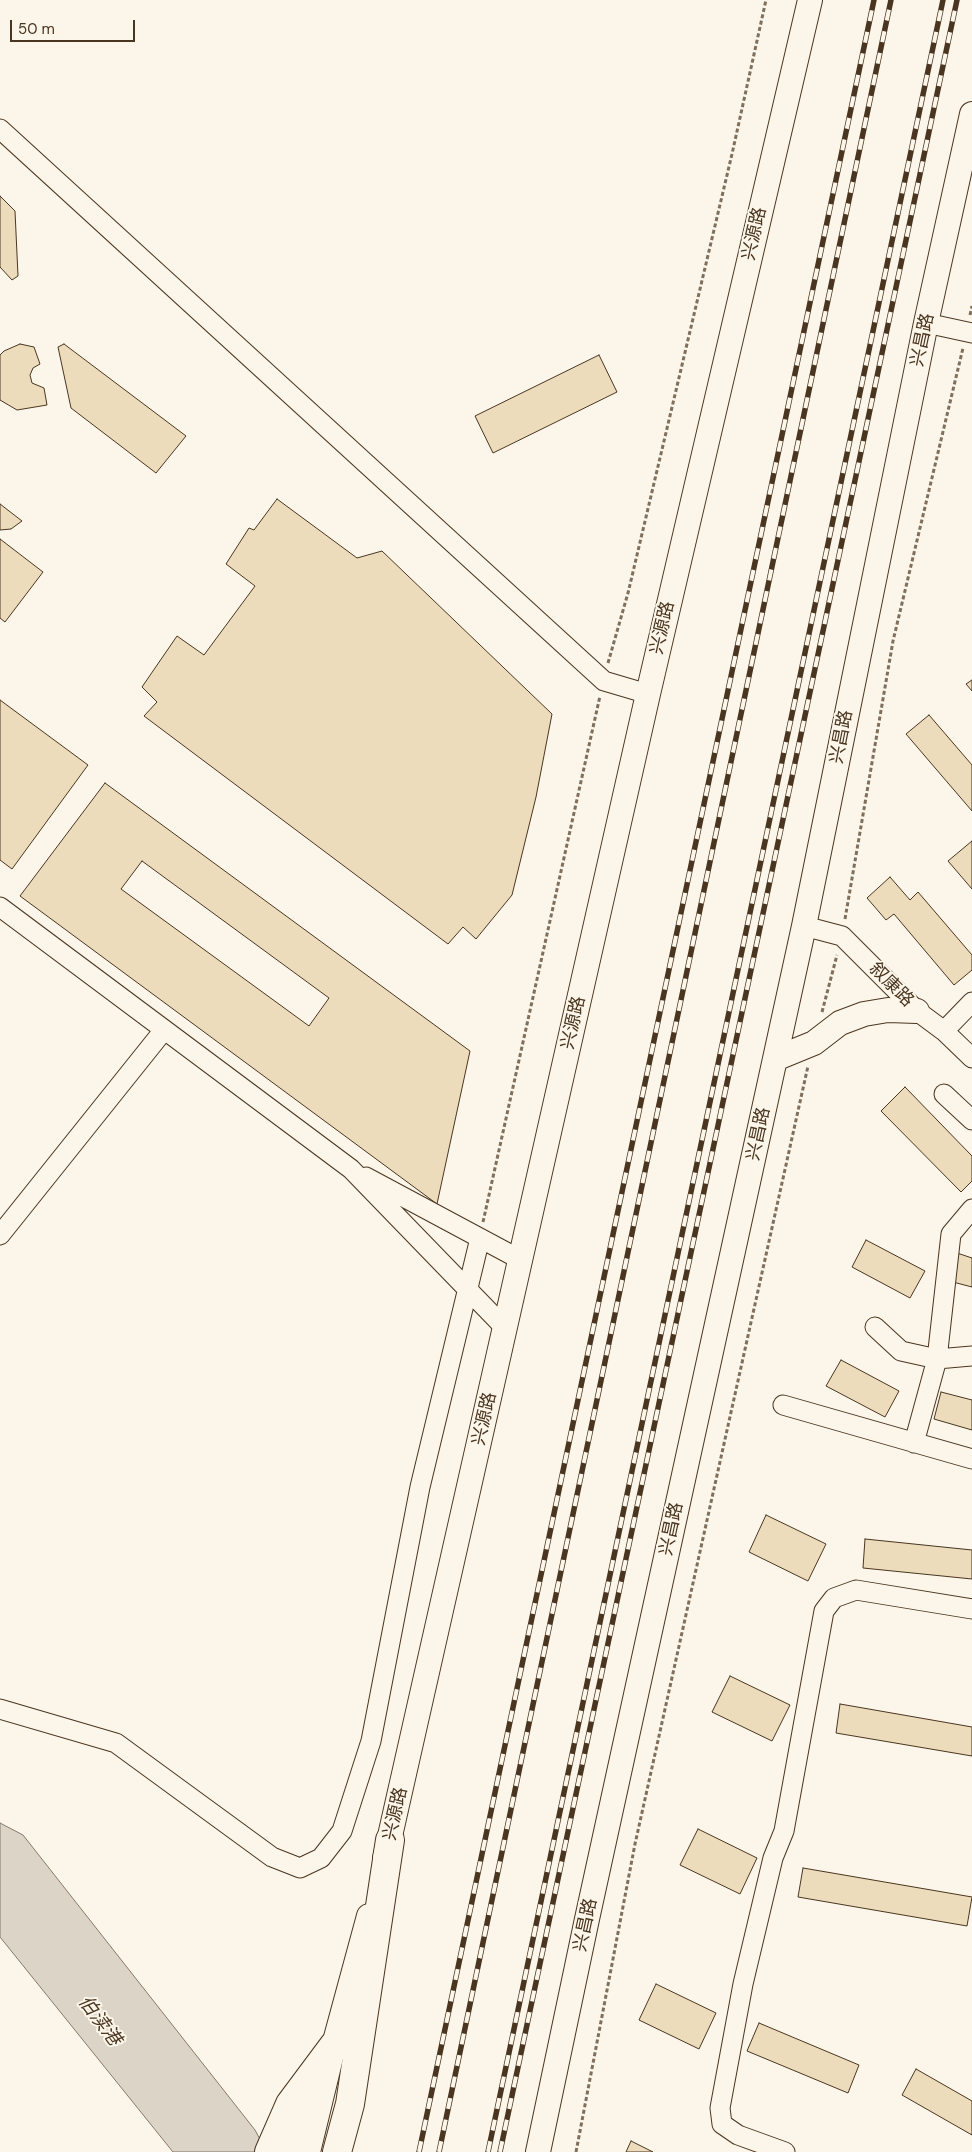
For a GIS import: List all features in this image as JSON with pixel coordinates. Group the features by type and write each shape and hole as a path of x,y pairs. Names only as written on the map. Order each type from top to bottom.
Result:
{"highway":[{"path":"337,2152 350,2104 390,1840"},
{"path":"269,2152 290,2104 334,2046"}],"main road":[{"name":"兴源路","path":"308,2152 334,2046 390,1840 648,694 810,0"},
{"name":"兴昌路","path":"538,2152 804,926 926,323 972,114"},
{"path":"775,1058 814,1043 840,1023 864,1014 888,1010 917,1011"},
{"name":"兴源路","path":"289,2152 334,2046"}],"street":[{"path":"0,129 604,681 648,694"},
{"path":"926,323 970,332"},
{"path":"0,907 351,1169 521,1260"},
{"path":"804,926 842,936"},
{"name":"叙康路","path":"842,936 917,1011 944,1031 972,1058"},
{"path":"944,1031 972,1002"},
{"path":"0,1235 164,1030"},
{"path":"944,1094 972,1120"},
{"path":"351,1169 506,1329"},
{"path":"914,1443 937,1359 950,1234 972,1209"},
{"path":"0,1709 116,1743 272,1857 300,1868 321,1858 342,1831 371,1741 420,1487 480,1238"},
{"path":"875,1327 901,1352 937,1359 972,1356"},
{"path":"783,1405 972,1459"},
{"path":"784,2152 738,2135 722,2124 720,2108 743,1984 773,1858 784,1831 824,1611 834,1598 856,1590 972,1609"}],"path":[{"path":"480,1238 604,681 628,593 732,154 766,0"},
{"path":"576,2152 636,1844 796,1112 842,936 893,642 970,332 972,306"}],"water":[{"name":"伯渎港","path":"0,1823 23,1835 255,2130 267,2152 173,2152 0,1937"}],"building":[{"path":"0,196 15,211 18,276 12,280 0,267"},
{"path":"20,344 34,347 40,364 33,368 30,375 32,383 44,388 47,405 17,410 0,400 0,355 4,351"},
{"path":"64,344 186,436 156,473 71,408 58,347"},
{"path":"599,355 617,392 493,453 475,416"},
{"path":"277,499 357,558 382,551 552,714 536,797 512,895 476,939 463,927 448,944 144,716 157,702 142,687 177,636 204,655 255,586 226,564 249,528 254,530"},
{"path":"0,504 22,521 11,529 0,530"},
{"path":"0,539 43,572 5,622 0,618"},
{"path":"972,680 972,691 966,684"},
{"path":"0,700 88,765 12,869 0,860"},
{"path":"929,715 972,765 972,811 906,734"},
{"path":"105,783 470,1051 437,1204 20,896","holes":["142,861 329,998 309,1026 121,889"]},
{"path":"972,841 972,889 948,861"},
{"path":"890,877 910,900 918,892 972,955 972,970 954,985 894,914 886,920 867,898"},
{"path":"905,1087 972,1156 972,1181 961,1192 881,1111"},
{"path":"866,1240 925,1271 910,1298 852,1267"},
{"path":"957,1253 972,1258 972,1287 949,1281"},
{"path":"841,1360 899,1391 885,1417 826,1386"},
{"path":"941,1392 972,1400 972,1430 934,1419"},
{"path":"766,1515 826,1544 808,1581 749,1552"},
{"path":"865,1539 972,1550 972,1579 863,1568"},
{"path":"730,1676 790,1705 772,1741 712,1712"},
{"path":"840,1704 972,1727 972,1756 836,1733"},
{"path":"698,1829 757,1858 740,1894 680,1865"},
{"path":"803,1868 972,1897 967,1926 798,1897"},
{"path":"656,1984 716,2013 699,2049 639,2020"},
{"path":"759,2023 859,2065 848,2093 747,2051"},
{"path":"916,2069 972,2101 972,2135 902,2095"},
{"path":"631,2141 653,2152 626,2152"}],"railway":[{"path":"419,2152 874,0"},
{"path":"439,2152 891,0"},
{"path":"488,2152 943,0"},
{"path":"500,2152 957,0"}]}
